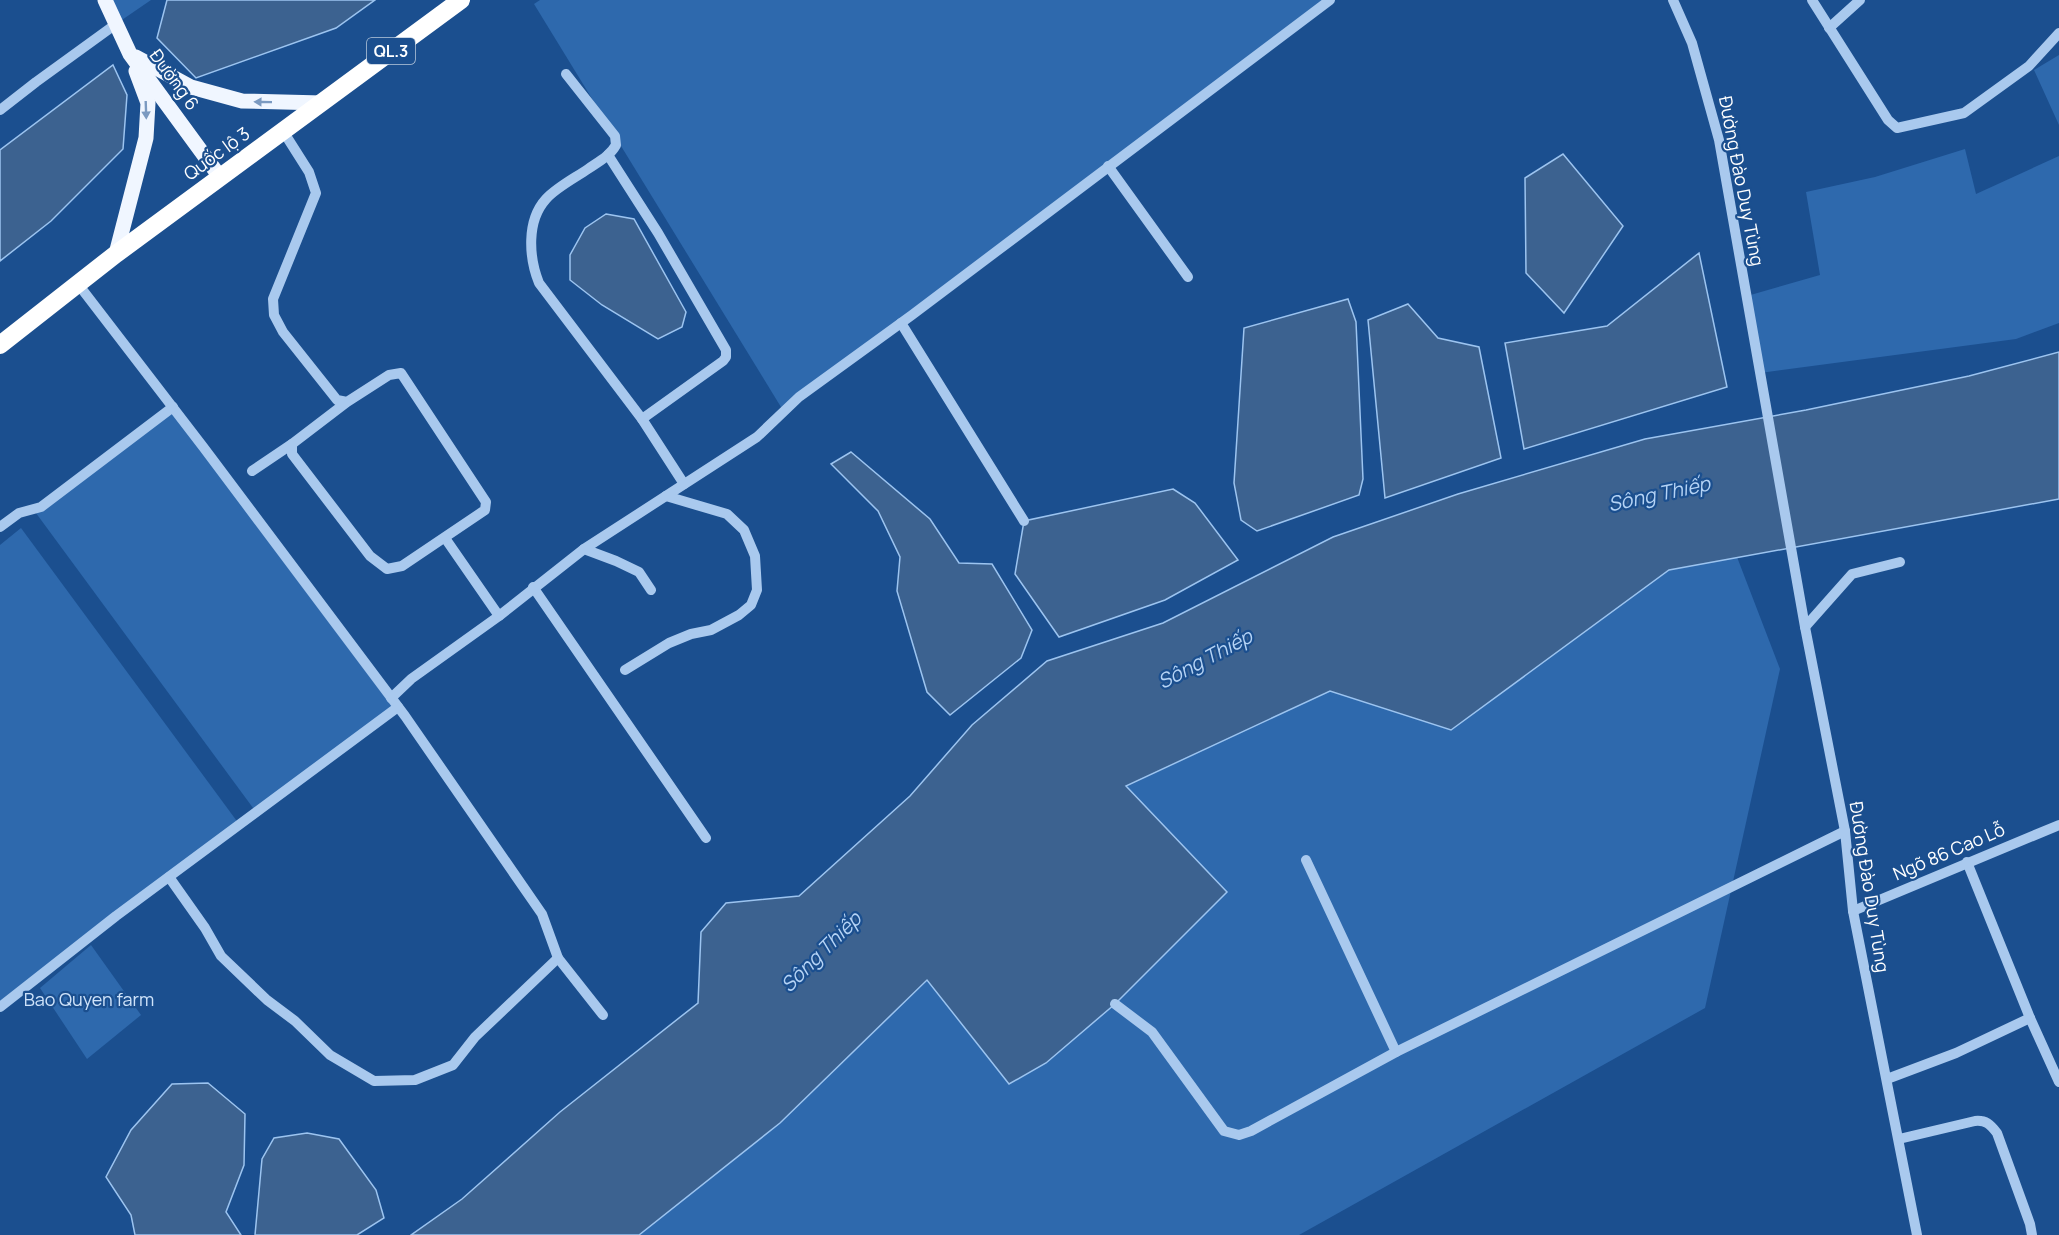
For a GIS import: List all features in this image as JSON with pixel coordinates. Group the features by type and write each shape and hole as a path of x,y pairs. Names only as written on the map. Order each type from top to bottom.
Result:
{"highway":[{"name":"Quốc lộ 3","path":"0,345 116,254 460,0"}],"main road":[{"name":"Đường 6","path":"105,0 130,54 220,177"},
{"path":"130,54 191,87 243,101 322,103"},
{"path":"116,254 146,138 148,103 130,54"}],"street":[{"path":"0,1006 394,703 411,679 499,616 584,549 757,437 799,397 901,323 1330,0"},
{"name":"Đường Đào Duy Tùng","path":"1673,0 1692,43 1719,140 1805,627 1845,831 1853,911 1917,1235"},
{"path":"1812,0 1888,120 1897,128 1964,114 2029,66 2059,33"},
{"path":"1829,28 1860,0"},
{"path":"0,110 116,24"},
{"path":"566,74 615,136 616,145 608,155 546,198 534,224 532,266 539,283 642,419 684,484"},
{"path":"283,131 309,172 316,193 273,298 274,315 283,332 337,400 347,402"},
{"path":"608,155 658,233 726,350 726,357 723,361 642,419"},
{"path":"1108,166 1188,277"},
{"path":"78,284 394,703 542,914 558,958 603,1015"},
{"path":"901,323 1024,521"},
{"path":"252,471 347,402 389,375 401,373 486,502 485,510 402,566 387,568 370,556 292,454 292,444"},
{"path":"0,527 19,513 41,507 173,407"},
{"path":"625,670 669,643 691,634 711,630 739,615 751,605 757,590 755,556 744,530 727,514 666,496"},
{"path":"445,538 499,616"},
{"path":"584,549 639,572 651,590"},
{"path":"1805,627 1852,574 1900,562"},
{"path":"533,587 706,838"},
{"name":"Ngõ 86 Cao Lỗ","path":"1853,911 2059,825"},
{"path":"1115,1004 1152,1032 1224,1131 1239,1135 1251,1131 1396,1052 1845,831"},
{"path":"1306,860 1396,1052"},
{"path":"1967,862 2030,1018 2059,1082"},
{"path":"169,877 205,928 221,956 330,1055 374,1081 415,1080 453,1065 475,1037 558,958"},
{"path":"1887,1079 1956,1053 2030,1018"},
{"path":"1899,1139 1975,1121 1982,1120 1991,1125 1997,1132 2032,1235"}],"green space":[{"path":"105,0 151,0 116,24"},
{"path":"540,0 1330,0 784,412 534,4"},
{"path":"2059,55 2059,125 2034,70"},
{"path":"1965,149 1976,194 2059,156 2059,323 2016,339 1760,373 1747,296 1820,275 1806,192 1875,177"},
{"path":"173,407 398,707 256,812 33,509"},
{"path":"21,528 239,824 0,1004 0,545"},
{"path":"1737,557 1780,669 1705,1008 1299,1235 639,1235 769,1131 927,980 1009,1084 1227,892 1126,787 1330,690 1451,730 1669,570"},
{"name":"Bao Quyen farm","path":"91,945 141,1015 87,1059 40,988"}],"water":[{"path":"167,0 375,0 336,28 196,78 157,38"},
{"path":"113,65 127,95 123,149 51,221 0,261 0,150"},
{"path":"1563,154 1623,226 1564,313 1526,273 1525,178"},
{"path":"606,214 634,219 686,312 682,327 658,339 602,305 570,280 570,255 585,228"},
{"path":"1699,253 1727,387 1524,449 1505,343 1607,326"},
{"path":"1348,299 1356,322 1363,479 1359,495 1257,531 1241,520 1234,483 1244,328"},
{"path":"1408,304 1438,338 1479,347 1501,458 1385,498 1368,320"},
{"name":"Sông Thiếp","path":"2059,352 2059,499 1669,570 1451,730 1330,691 1126,786 1227,892 1115,1004 1046,1063 1009,1084 927,980 780,1123 639,1235 411,1235 462,1199 560,1112 698,1003 701,932 726,903 799,896 910,796 972,725 1047,661 1163,623 1333,537 1458,494 1645,439 1806,410 1969,376"},
{"path":"851,452 930,519 959,563 992,564 1032,630 1021,658 950,715 927,692 897,591 900,557 878,511 831,464"},
{"path":"1173,489 1195,503 1238,560 1165,600 1059,637 1015,574 1024,521"},
{"path":"208,1083 245,1114 244,1165 226,1212 241,1235 135,1235 131,1215 106,1177 131,1130 172,1084"},
{"path":"307,1133 339,1139 376,1190 384,1218 357,1235 255,1235 262,1159 274,1138"}]}
